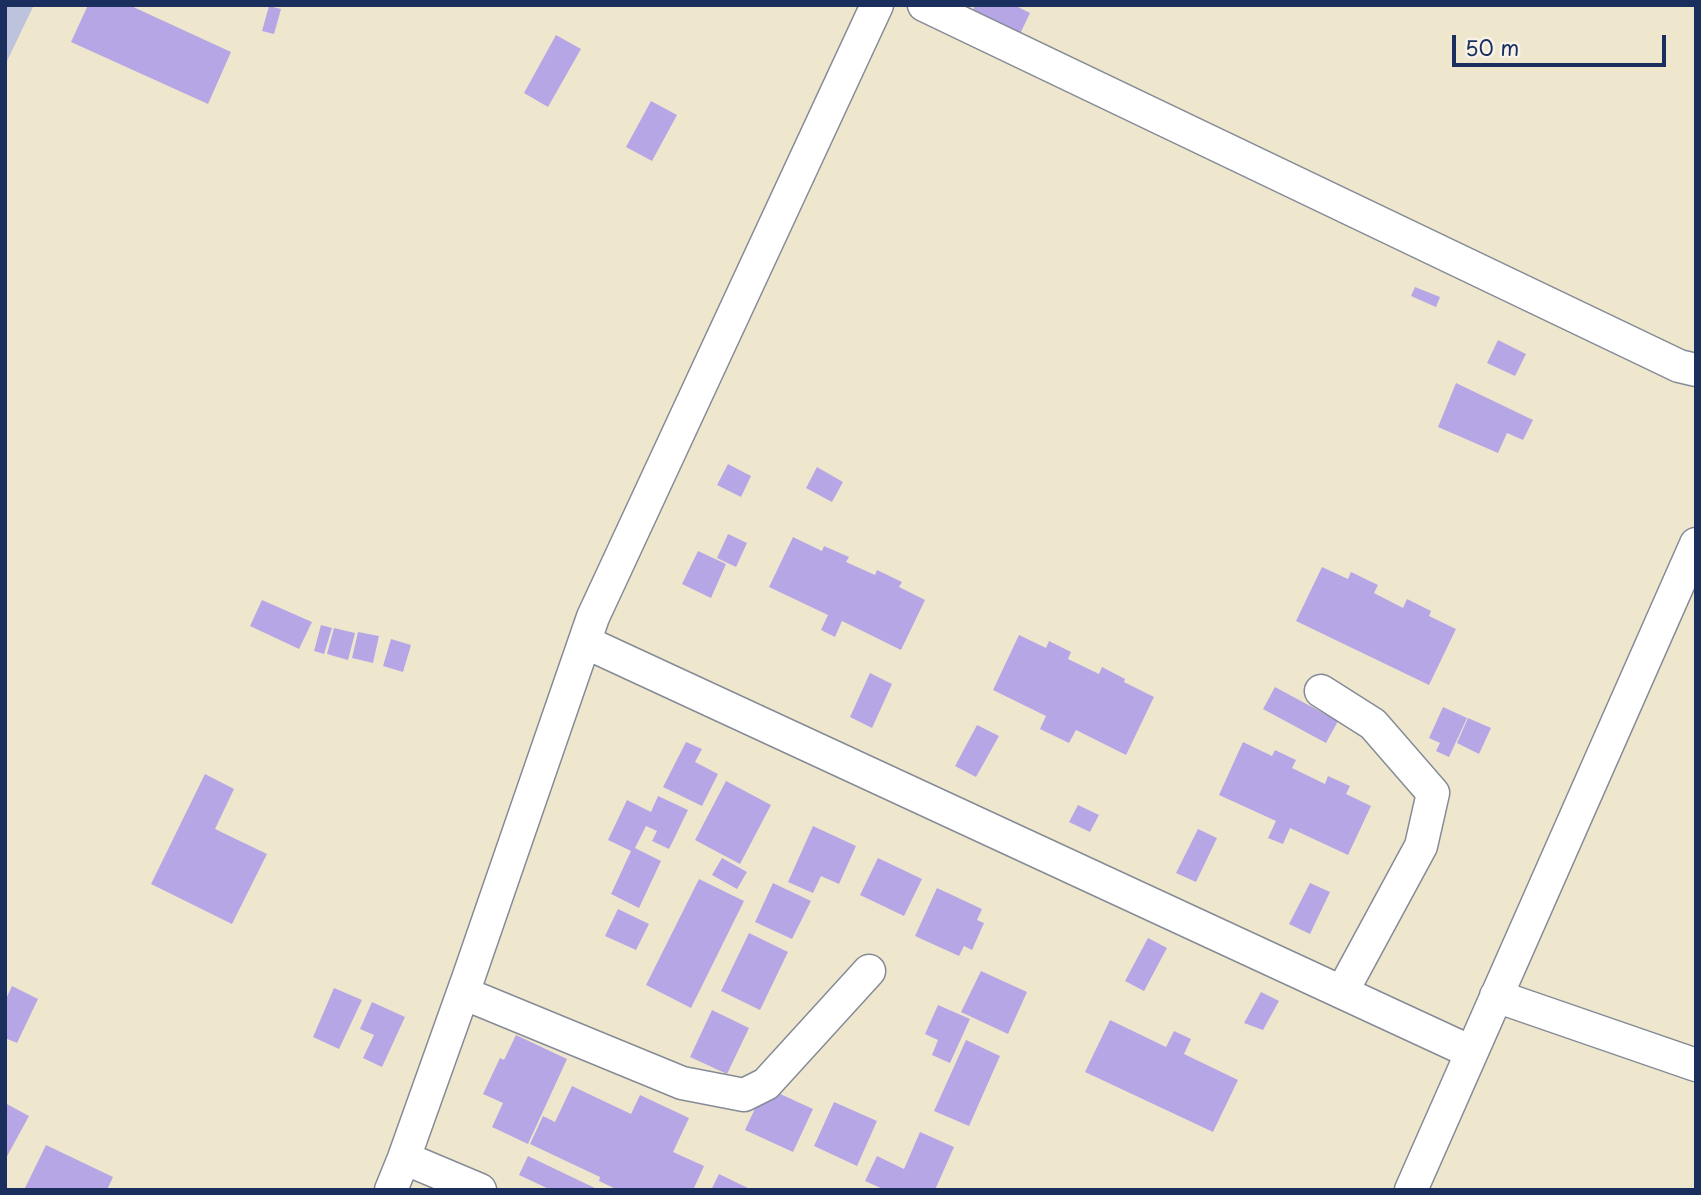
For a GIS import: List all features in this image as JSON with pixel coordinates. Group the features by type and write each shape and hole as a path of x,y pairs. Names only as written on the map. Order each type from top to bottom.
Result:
{"street":[{"path":"391,1190 463,993 598,605 877,5"},
{"path":"924,5 1667,360 1696,370"},
{"path":"1411,1190 1696,544"},
{"path":"585,642 1471,1052"},
{"path":"1321,691 1373,724 1433,793 1422,846 1342,992"},
{"path":"463,993 682,1083 744,1096 766,1084 869,971"},
{"path":"1496,996 1696,1065"},
{"path":"404,1158 480,1190"}],"shaded area":[{"path":"5,5 34,5 5,65"}],"building":[{"path":"88,5 129,5 231,52 208,104 71,42"},
{"path":"975,5 1014,5 1030,13 1019,36 972,13"},
{"path":"269,6 281,9 274,34 262,31"},
{"path":"556,35 581,49 548,107 524,93"},
{"path":"651,101 677,115 652,161 626,147"},
{"path":"1415,287 1440,297 1436,307 1411,296"},
{"path":"1498,340 1526,354 1515,376 1487,363"},
{"path":"1456,383 1533,420 1523,440 1507,433 1498,453 1438,427"},
{"path":"728,464 751,476 741,497 717,485"},
{"path":"817,467 843,482 832,502 806,488"},
{"path":"728,534 747,543 736,567 717,558"},
{"path":"793,537 822,551 824,546 849,557 846,562 875,575 877,570 902,582 899,587 925,600 901,650 842,621 835,637 821,630 828,615 769,587"},
{"path":"698,551 726,564 711,598 682,584"},
{"path":"1322,567 1348,579 1351,572 1378,585 1374,593 1403,608 1407,599 1431,611 1429,616 1456,629 1429,685 1296,621"},
{"path":"262,600 312,622 299,649 250,626"},
{"path":"321,625 332,628 324,654 314,651"},
{"path":"334,628 355,633 348,660 327,654"},
{"path":"358,632 379,636 373,663 352,658"},
{"path":"1019,635 1046,648 1049,641 1071,652 1068,659 1099,674 1102,667 1154,697 1126,755 1076,730 1069,743 1040,729 1046,716 993,690"},
{"path":"391,639 411,645 403,672 383,666"},
{"path":"870,673 892,684 872,728 850,717"},
{"path":"1275,687 1338,721 1326,743 1263,709"},
{"path":"1443,707 1467,718 1449,757 1436,751 1440,743 1429,738"},
{"path":"1468,718 1491,728 1479,754 1457,743"},
{"path":"977,725 999,736 976,777 955,766"},
{"path":"686,742 702,749 695,762 718,774 702,806 663,787"},
{"path":"1243,742 1272,756 1275,750 1296,760 1292,768 1325,784 1328,776 1350,786 1346,794 1371,806 1348,855 1290,828 1283,844 1268,838 1276,821 1219,795"},
{"path":"205,774 234,789 215,829 267,854 232,924 151,884"},
{"path":"726,781 771,805 740,864 695,840"},
{"path":"658,796 688,810 669,849 652,841 657,831 646,826 635,848 661,861 639,908 611,894 631,851 608,840 627,800 651,812"},
{"path":"1078,805 1099,815 1090,832 1069,822"},
{"path":"813,826 856,846 839,884 821,876 813,893 788,882"},
{"path":"1198,829 1217,838 1196,882 1176,873"},
{"path":"722,858 747,872 737,889 712,875"},
{"path":"878,858 922,879 904,916 860,895"},
{"path":"699,879 744,901 691,1008 646,985"},
{"path":"773,883 811,901 792,939 755,922"},
{"path":"1310,883 1330,892 1310,934 1289,924"},
{"path":"937,888 982,909 977,920 984,923 972,950 964,946 959,956 915,936"},
{"path":"618,909 649,924 636,950 605,936"},
{"path":"749,933 788,952 760,1010 721,991"},
{"path":"1148,938 1167,948 1144,991 1125,981"},
{"path":"981,971 1027,992 1008,1034 961,1012"},
{"path":"12,986 38,999 17,1043 5,1038 5,1001"},
{"path":"334,988 362,1000 339,1049 313,1037"},
{"path":"1261,992 1279,1001 1263,1030 1244,1023"},
{"path":"372,1002 405,1017 382,1067 363,1058 374,1035 360,1029"},
{"path":"938,1005 970,1019 950,1063 932,1055 938,1040 925,1034"},
{"path":"712,1010 749,1028 727,1074 690,1057"},
{"path":"1110,1020 1166,1047 1174,1031 1191,1039 1184,1054 1238,1080 1213,1132 1085,1072"},
{"path":"516,1035 567,1059 528,1144 492,1127 503,1103 483,1094 500,1058 504,1060"},
{"path":"966,1040 1000,1056 969,1126 934,1111"},
{"path":"572,1086 631,1114 640,1095 689,1118 673,1152 704,1166 694,1188 699,1190 618,1190 599,1181 600,1177 530,1144 543,1116 555,1122"},
{"path":"765,1087 813,1109 793,1152 745,1130"},
{"path":"834,1102 877,1121 857,1166 814,1146"},
{"path":"5,1103 29,1116 5,1160"},
{"path":"920,1132 954,1147 935,1190 885,1190 865,1181 877,1156 904,1169"},
{"path":"46,1145 113,1177 107,1190 24,1190"},
{"path":"528,1156 599,1190 551,1190 519,1175"},
{"path":"719,1174 752,1190 711,1190"}]}
